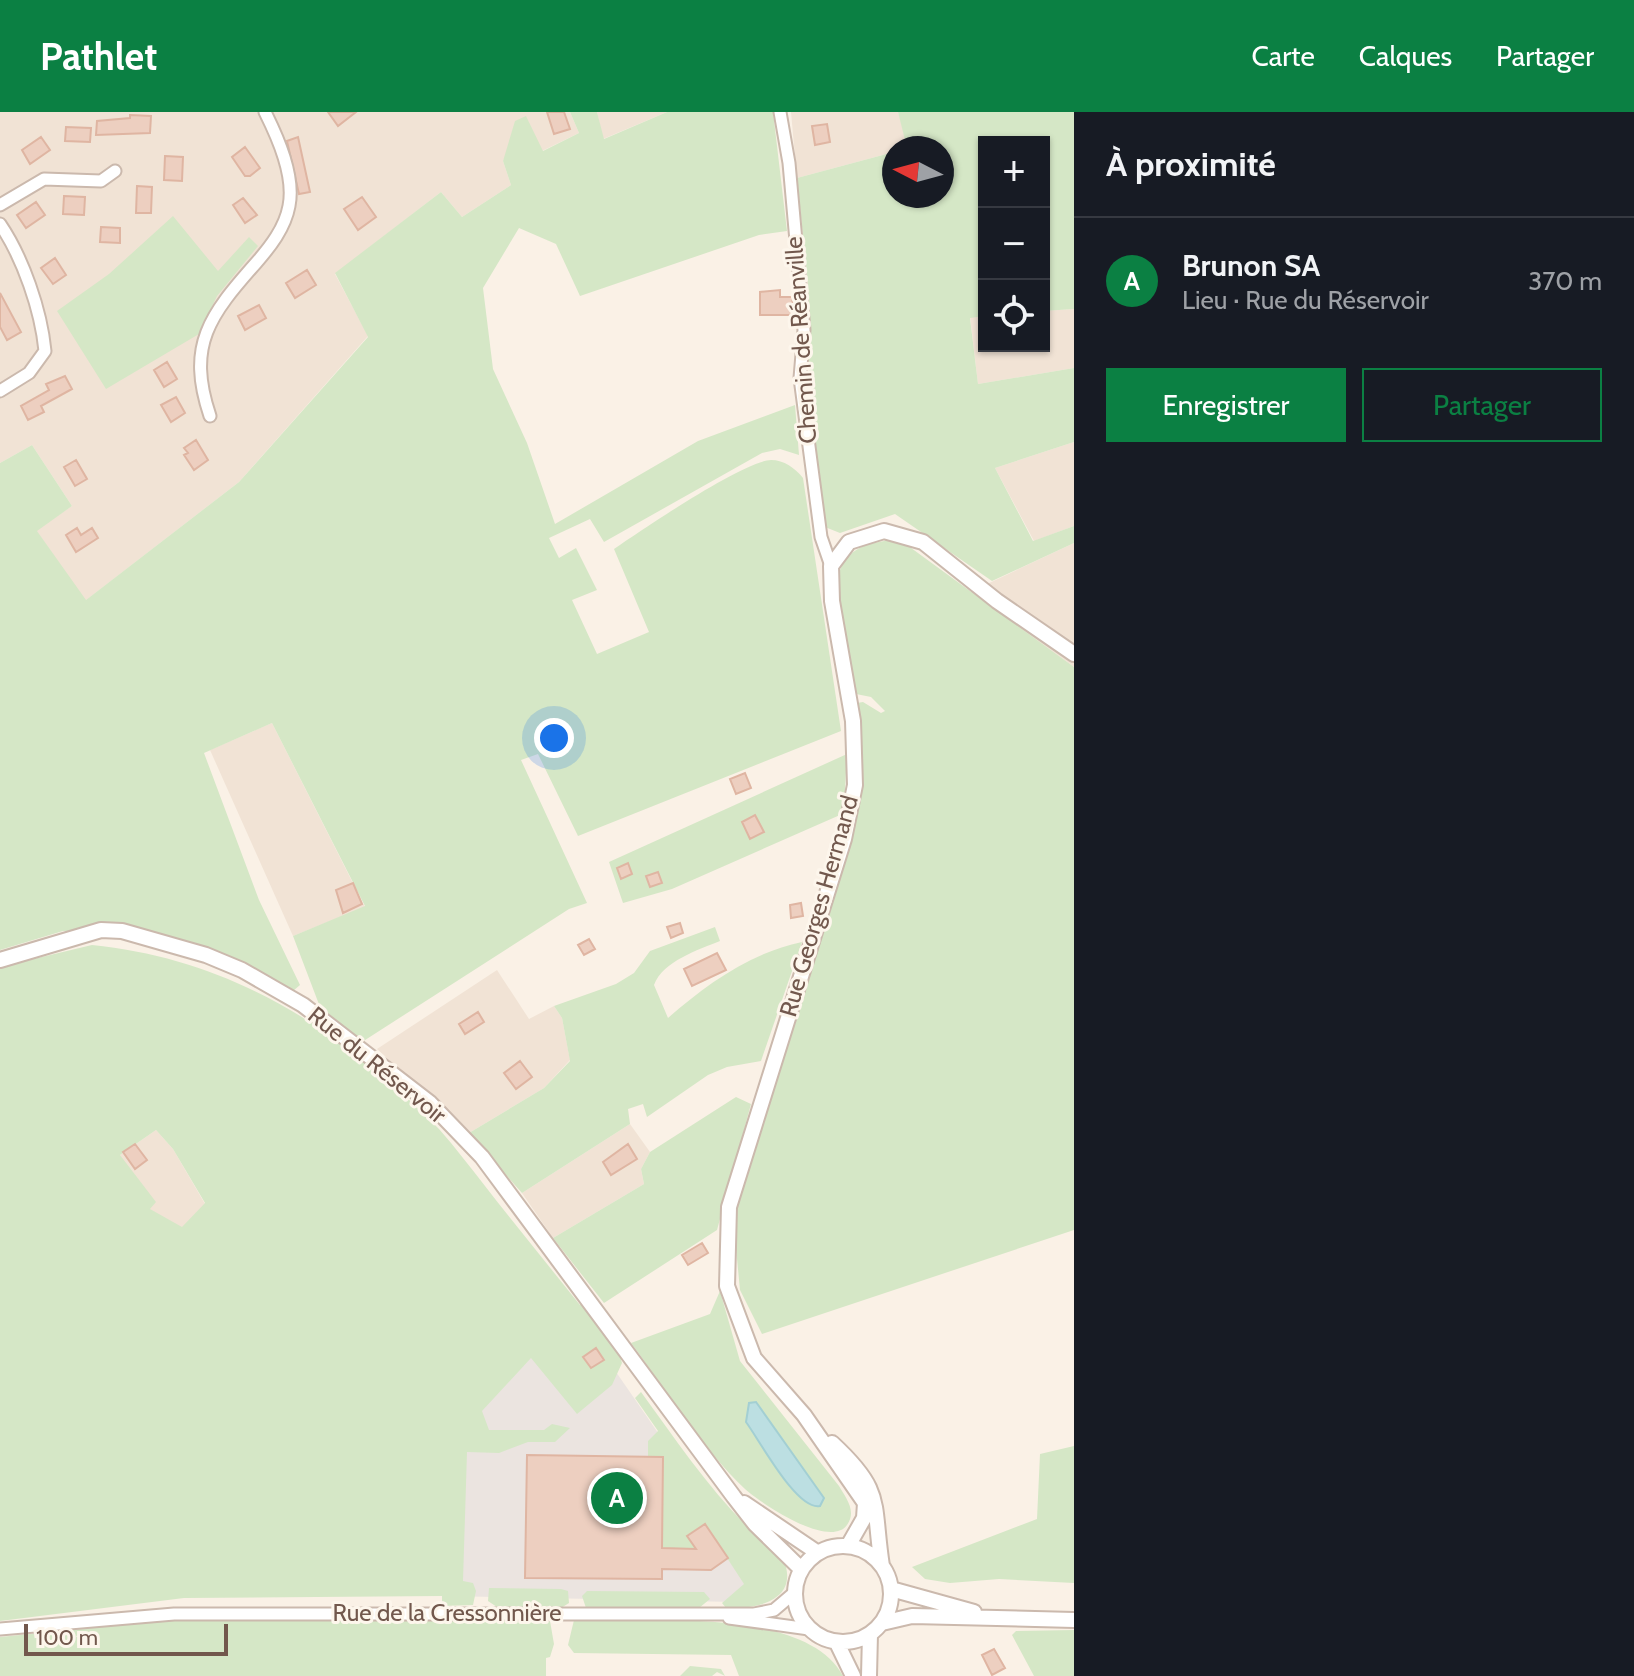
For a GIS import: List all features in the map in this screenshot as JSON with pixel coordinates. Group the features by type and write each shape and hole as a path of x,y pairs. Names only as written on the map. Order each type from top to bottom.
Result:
{"street":[{"path":"210,416 200,387 199,357 203,335 222,301 266,251 284,224 290,204 289,181 265,112"},
{"name":"Chemin de Réanville","path":"780,112 789,163 804,330 800,378 821,537 831,566"},
{"path":"0,205 44,179 101,181 115,171"},
{"path":"0,224 16,255 43,329 45,351 29,373 0,391"},
{"path":"831,566 849,542 884,531 923,542 997,601 1074,654"},
{"name":"Rue Georges Hermand","path":"831,566 832,601 853,721 855,785 844,839 729,1207 727,1286 754,1358 804,1415 848,1457 873,1490 879,1512 877,1534 882,1566"},
{"name":"Rue du Réservoir","path":"0,960 101,930 122,931 218,960 303,1005 430,1103 482,1157 734,1497 755,1524 801,1569"},
{"name":"Rue Georges Hermand","path":"804,1415 865,1503 864,1518 848,1546"},
{"name":"Rue du Réservoir","path":"734,1497 818,1553"},
{"path":"848,1546 869,1554 882,1566 891,1589 888,1610 882,1623 859,1640 837,1643 809,1629 797,1611 794,1593 801,1569 818,1553 848,1546"},
{"path":"891,1589 1006,1619"},
{"name":"Rue de la Cressonnière","path":"0,1629 174,1614 379,1611 721,1615 774,1610 794,1593"},
{"name":"Rue de la Cressonnière","path":"721,1615 745,1623 809,1629"},
{"path":"882,1623 912,1616 1074,1620"},
{"path":"869,1676 870,1634"},
{"path":"837,1643 853,1676"}],"shaded area":[{"path":"0,112 570,112 579,133 542,151 526,117 503,161 511,185 462,217 441,192 335,274 368,336 239,482 85,601 36,530 72,506 32,445 0,463"},
{"path":"597,112 667,112 603,139"},
{"path":"791,112 898,112 906,136 882,136 882,155 797,178"},
{"path":"1074,309 1074,368 978,384 970,317 978,316 978,352 1050,352 1050,311"},
{"path":"1074,442 1074,526 1034,541 995,468"},
{"path":"1074,543 1074,667 970,592"},
{"path":"272,723 365,907 293,936 210,750"},
{"path":"497,970 529,1019 554,1006 562,1018 570,1060 544,1088 469,1133 377,1049"},
{"path":"630,1124 650,1152 641,1169 644,1184 553,1238 522,1193"},
{"path":"156,1130 173,1149 205,1204 182,1228 149,1209 120,1155"},
{"path":"574,1311 754,1572 736,1602 443,1596 445,1450"}],"green space":[{"path":"570,112 597,112 604,139 667,112 773,112 787,231 759,235 580,296 556,244 519,228 483,288 493,369 527,443 555,524 698,441 795,405 799,455 780,449 762,453 604,542 590,519 549,538 559,558 576,548 597,590 572,600 597,654 649,632 614,549 692,498 739,472 771,460 785,463 803,478 841,731 578,836 538,754 521,760 587,903 569,909 362,1042 320,1007 293,936 365,906 272,723 204,753 259,900 300,985 293,991 252,969 102,933 63,931 0,950 0,463 32,445 72,506 37,531 86,600 239,482 368,337 335,273 441,192 462,217 511,185 503,161 515,121 526,116 543,151 579,133"},
{"path":"898,112 1074,112 1074,309 1050,311 1050,136 978,136 978,317 970,318 978,384 1074,368 1074,442 995,468 1033,541 1074,526 1074,543 992,581 895,514 840,533 825,527 810,426 808,285 797,178 882,155 882,208 954,208 954,136 904,136"},
{"path":"173,216 218,271 249,237 258,246 217,296 199,334 106,389 57,311 109,274"},
{"path":"895,540 907,545 1074,667 1074,1230 762,1334 740,1290 733,1217 852,827 863,770 857,703 863,702 881,713 885,711 871,697 856,694 837,582 850,555 874,543"},
{"path":"847,754 844,808 840,815 672,889 623,903 609,862"},
{"path":"715,927 720,941 673,963 654,985 668,1018 730,971 765,954 802,942 761,1061 727,1067 708,1075 647,1117 643,1104 628,1109 630,1124 522,1193 469,1133 544,1088 570,1061 562,1018 554,1006 616,984 634,973 650,951"},
{"path":"92,945 143,953 192,966 238,983 282,1005 364,1060 439,1129 580,1305 584,1302 618,1349 622,1363 612,1385 577,1414 531,1358 482,1411 489,1430 544,1430 552,1424 570,1428 555,1442 528,1442 499,1453 467,1452 463,1581 473,1583 476,1591 473,1605 442,1606 442,1596 184,1598 0,1621 0,967","holes":["156,1130 173,1149 205,1203 182,1227 150,1209 156,1202 120,1155"]},
{"path":"736,1097 751,1104 717,1230 604,1303 553,1238 644,1184 641,1169 650,1152"},
{"path":"720,1291 740,1361 847,1500 851,1510 850,1520 838,1531 826,1532 796,1522 745,1489 699,1437 631,1343 710,1314"},
{"path":"641,1392 722,1500 781,1556 787,1579 784,1589 768,1602 726,1608 722,1603 744,1584 705,1524 688,1536 696,1549 662,1548 663,1457 648,1457 648,1441 658,1431 635,1398"},
{"path":"1074,1446 1074,1583 999,1579 950,1583 925,1579 912,1567 1037,1519 1040,1454"},
{"path":"489,1588 561,1589 568,1591 569,1603 561,1608 497,1607 488,1601"},
{"path":"587,1591 704,1592 710,1599 699,1608 586,1608 582,1596"},
{"path":"343,1616 550,1621 554,1644 550,1657 546,1658 546,1676 0,1676 0,1637 181,1619"},
{"path":"574,1620 718,1622 779,1633 806,1642 828,1657 843,1676 739,1676 731,1655 574,1653 568,1645"},
{"path":"1074,1630 1074,1676 1034,1676 1012,1635 1016,1631"},
{"path":"690,1666 721,1669 725,1676 717,1672 712,1676 680,1676"}],"water":[{"path":"756,1402 824,1498 820,1506 811,1505 790,1487 746,1422 749,1403"}],"building":[{"path":"328,112 356,112 338,126"},
{"path":"547,112 564,112 570,129 554,134"},
{"path":"130,115 151,116 150,133 96,135 97,121 130,118"},
{"path":"827,124 830,142 815,145 812,126"},
{"path":"66,127 91,128 90,142 65,141"},
{"path":"41,137 50,150 30,164 22,150"},
{"path":"298,137 310,192 299,194 287,141"},
{"path":"245,147 260,168 250,176 245,176 232,157"},
{"path":"165,156 183,157 182,181 164,180"},
{"path":"137,186 152,187 151,213 136,213"},
{"path":"64,196 85,197 84,215 63,214"},
{"path":"362,197 376,217 358,230 344,209"},
{"path":"243,198 257,215 245,223 233,205"},
{"path":"36,202 45,215 26,228 17,215"},
{"path":"101,227 120,228 120,243 100,242"},
{"path":"55,258 66,275 53,284 41,268"},
{"path":"307,270 316,285 295,298 286,283"},
{"path":"780,290 780,297 792,297 794,315 760,315 760,292"},
{"path":"0,293 21,332 7,340 0,327"},
{"path":"259,305 266,318 245,330 238,316"},
{"path":"167,362 177,379 164,387 154,370"},
{"path":"65,376 72,389 41,406 44,412 28,420 21,406 49,390 46,384"},
{"path":"176,397 185,413 171,422 161,405"},
{"path":"196,440 208,460 194,470 184,455 188,453 184,448"},
{"path":"76,460 87,479 75,486 64,467"},
{"path":"77,528 81,535 92,528 98,538 76,552 66,535"},
{"path":"745,773 751,788 736,794 730,779"},
{"path":"755,815 764,832 750,839 742,822"},
{"path":"628,863 632,874 621,879 617,868"},
{"path":"658,872 662,883 650,887 646,876"},
{"path":"353,883 362,904 343,913 336,890"},
{"path":"801,903 803,916 791,918 790,905"},
{"path":"680,923 683,933 671,938 667,927"},
{"path":"589,939 595,949 584,955 578,945"},
{"path":"717,953 726,970 692,986 684,969"},
{"path":"478,1012 484,1022 465,1034 459,1024"},
{"path":"520,1061 532,1077 516,1089 504,1073"},
{"path":"135,1144 147,1160 135,1169 123,1152"},
{"path":"628,1144 637,1159 611,1175 603,1162"},
{"path":"702,1243 708,1253 688,1265 682,1255"},
{"path":"596,1348 604,1360 591,1368 583,1357"},
{"path":"527,1455 663,1457 662,1548 696,1549 687,1536 705,1524 728,1558 711,1570 662,1569 662,1579 525,1578"},
{"path":"994,1649 1005,1668 992,1675 982,1655"}],"place":[{"name":"Brunon SA","path":"617,1498"}]}
